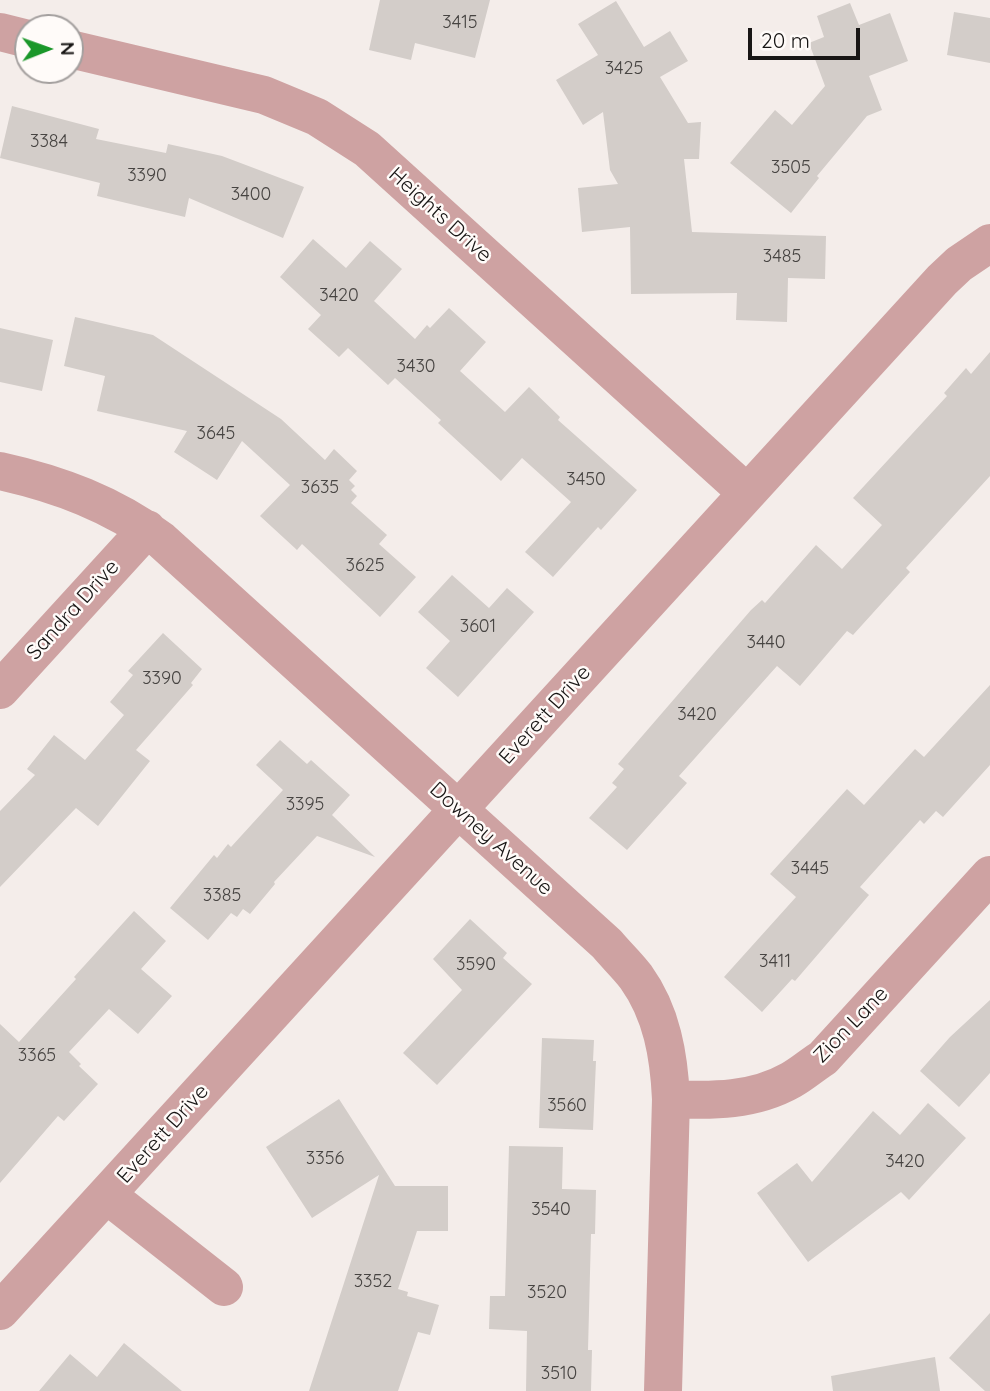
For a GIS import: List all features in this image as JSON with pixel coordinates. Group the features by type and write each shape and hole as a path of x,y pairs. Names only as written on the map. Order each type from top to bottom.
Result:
{"street":[{"name":"Heights Drive","path":"84,52 264,95 317,117 367,149 747,493"},
{"name":"Everett Drive","path":"0,1311 942,280 959,264 990,243"},
{"name":"Downey Avenue","path":"0,471 43,481 96,500 147,529 607,944 636,977 657,1015 670,1059 663,1391"},
{"name":"Sandra Drive","path":"0,690 147,529"},
{"name":"Zion Lane","path":"671,1099 715,1101 752,1096 790,1080 823,1058 990,875"},
{"name":"Everett Drive","path":"107,1195 224,1287"}],"building":[{"path":"380,0 490,0 475,58 415,43 411,60 369,50"},
{"path":"616,1 644,47 670,31 688,61 660,77 688,123 701,122 699,159 684,159 692,232 826,236 825,279 788,278 787,322 736,320 737,293 631,294 630,227 582,232 578,188 618,184 610,170 603,112 583,125 556,80 598,55 578,24"},
{"path":"850,3 859,25 890,13 908,61 869,76 882,110 867,116 817,176 819,178 791,213 730,163 775,110 792,125 825,86 809,43 824,37 817,16"},
{"path":"954,12 990,18 990,63 947,55"},
{"path":"12,106 99,129 96,139 166,153 168,144 222,156 304,187 283,238 189,198 185,217 97,196 100,183 0,158"},
{"path":"313,239 346,268 370,241 402,269 374,301 415,339 427,325 430,328 449,308 486,342 460,371 505,412 529,387 560,417 558,420 637,490 601,530 598,527 553,577 525,552 571,502 522,458 501,481 438,423 441,420 395,378 388,385 348,348 339,357 308,329 321,315 280,277"},
{"path":"75,317 153,335 281,419 325,460 334,449 357,471 349,480 355,486 351,490 357,496 351,503 387,535 379,544 416,577 380,617 302,544 297,550 260,516 290,485 242,441 217,480 174,452 187,431 97,411 105,376 64,366"},
{"path":"0,328 53,340 42,391 0,382"},
{"path":"990,352 990,476 906,568 910,572 853,635 847,631 800,686 777,666 679,776 687,783 627,850 589,818 617,787 612,783 624,769 618,764 751,610 762,600 765,603 816,545 842,569 882,525 853,498 947,396 944,393 966,368 971,374"},
{"path":"452,575 489,608 507,588 534,612 458,697 426,668 450,641 418,612"},
{"path":"163,633 202,669 191,683 193,685 136,750 150,761 98,826 76,808 0,887 0,811 35,775 27,769 54,735 85,760 124,715 110,702 133,675 128,671"},
{"path":"990,685 990,765 943,817 936,811 924,824 920,820 860,887 869,895 795,981 792,979 762,1012 724,977 796,897 770,874 847,789 864,805 915,749 924,757"},
{"path":"280,740 307,764 311,760 350,795 332,815 375,857 317,836 274,882 250,914 243,909 237,917 231,913 208,940 170,908 214,855 217,858 228,844 231,847 283,790 256,765"},
{"path":"134,911 166,941 141,969 172,996 138,1034 109,1009 69,1052 98,1084 64,1121 58,1116 0,1183 0,1024 19,1042"},
{"path":"470,919 507,953 503,958 532,984 437,1085 403,1053 462,990 433,959"},
{"path":"990,1000 990,1073 959,1107 920,1071 950,1037"},
{"path":"542,1038 594,1040 593,1061 596,1061 593,1130 539,1128"},
{"path":"339,1099 395,1186 448,1186 448,1231 417,1231 398,1289 408,1292 407,1296 439,1305 430,1335 418,1332 398,1391 309,1391 379,1175 312,1218 266,1147"},
{"path":"928,1103 966,1138 909,1200 901,1192 808,1262 757,1193 797,1163 812,1182 873,1111 900,1135"},
{"path":"509,1146 563,1147 562,1189 596,1190 595,1234 591,1234 588,1350 592,1350 591,1391 526,1391 527,1331 489,1329 490,1296 505,1296"},
{"path":"990,1313 990,1391 985,1391 949,1358"},
{"path":"124,1343 182,1391 39,1391 70,1354 97,1377"},
{"path":"935,1357 940,1391 833,1391 831,1376"}]}
